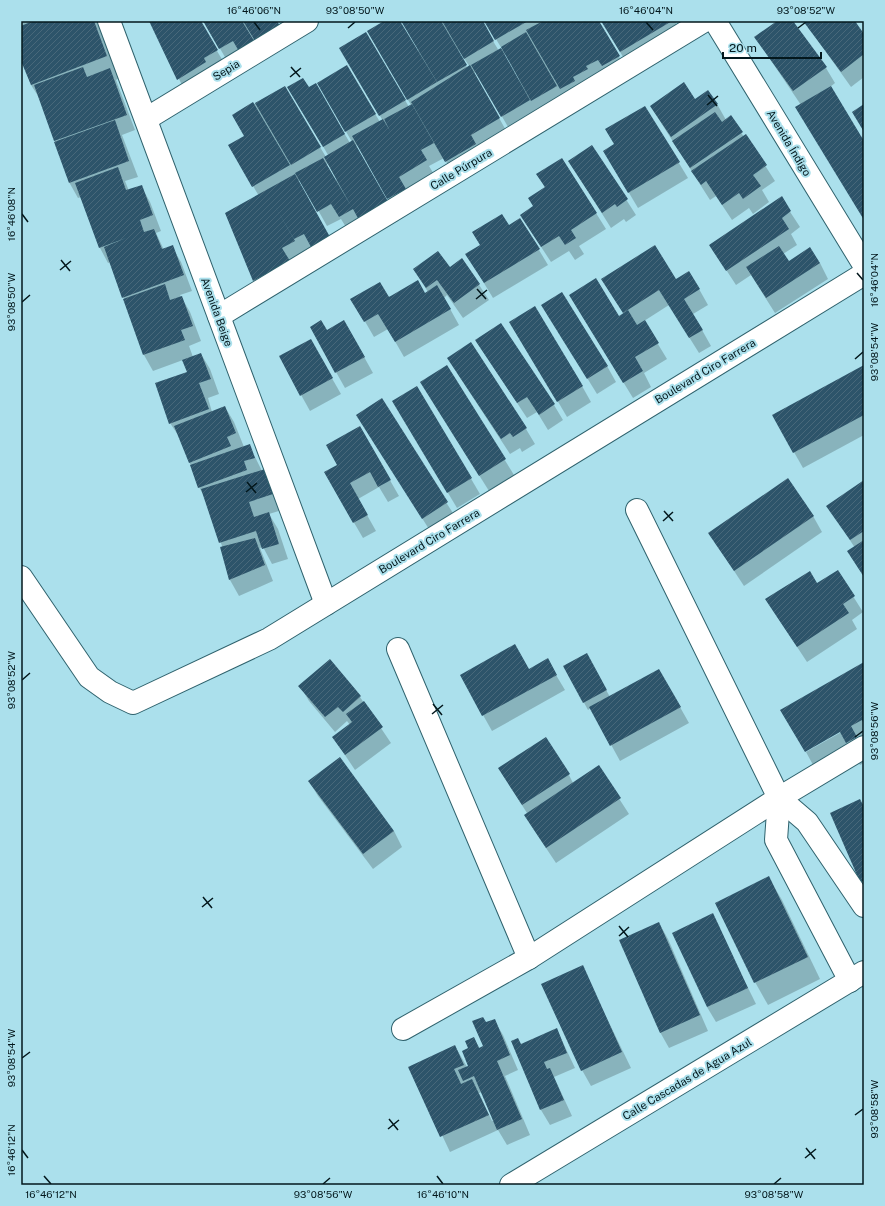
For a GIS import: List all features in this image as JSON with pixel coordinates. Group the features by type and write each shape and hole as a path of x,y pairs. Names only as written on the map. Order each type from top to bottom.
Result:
{"street":[{"name":"Avenida Beige","path":"109,21 326,604"},
{"name":"Sepia","path":"146,119 307,21"},
{"name":"Calle Púrpura","path":"219,316 704,21"},
{"name":"Avenida Índigo","path":"715,21 864,265"},
{"name":"Boulevard Ciro Farrera","path":"21,577 89,677 110,692 133,703 268,639 864,274"},
{"path":"637,510 779,798 808,822 864,906"},
{"path":"398,649 529,958"},
{"path":"403,1029 529,958 779,798 864,747"},
{"path":"779,798 776,840 857,977"},
{"name":"Calle Cascadas de Agua Azul","path":"511,1185 857,977"}],"building":[{"path":"33,21 94,21 107,56 31,85 21,61 21,26"},
{"path":"149,21 201,21 218,50 204,58 206,62 177,80"},
{"path":"203,21 242,21 256,44 240,53 233,41 219,49"},
{"path":"243,21 277,21 280,26 255,41"},
{"path":"384,21 400,21 437,82 407,100 367,31"},
{"path":"401,21 441,21 467,65 437,82"},
{"path":"442,21 483,21 494,41 464,59"},
{"path":"484,21 528,21 495,40"},
{"path":"543,21 599,21 620,56 602,66 598,60 586,66 588,69 573,77 575,81 560,89 526,30"},
{"path":"601,21 672,21 620,52"},
{"path":"777,21 793,21 827,67 793,91 754,37"},
{"path":"803,21 855,21 864,34 864,54 841,72"},
{"path":"366,32 406,100 379,116 339,48"},
{"path":"526,32 557,86 531,101 501,47"},
{"path":"501,48 530,100 501,117 471,65"},
{"path":"347,65 376,114 345,132 317,83"},
{"path":"470,65 500,118 471,135 476,144 445,162 411,102"},
{"path":"83,67 87,77 110,68 127,115 54,141 34,85"},
{"path":"303,78 309,87 316,83 345,134 323,147 287,87"},
{"path":"684,82 695,99 708,90 718,104 671,137 650,106"},
{"path":"285,86 321,147 291,165 255,103"},
{"path":"831,86 864,141 864,220 795,107"},
{"path":"253,102 290,165 252,187 228,145 244,136 232,115"},
{"path":"412,104 434,143 421,150 427,160 399,177 406,189 387,199 352,136 383,119 390,131 384,119"},
{"path":"864,104 864,132 852,112"},
{"path":"645,106 680,162 628,193 603,151 614,144 605,129"},
{"path":"715,112 722,122 731,115 743,132 690,168 672,141"},
{"path":"115,120 129,161 69,183 54,142"},
{"path":"746,134 767,165 753,175 761,186 743,199 739,193 722,205 706,181 701,185 691,171"},
{"path":"353,140 390,205 360,222 353,209 339,217 331,204 317,212 295,173 323,158 351,206 324,157"},
{"path":"592,145 628,199 617,207 615,204 602,213 568,161"},
{"path":"562,158 597,213 571,230 576,238 565,245 559,236 541,247 520,215 533,206 528,198 545,187 536,174"},
{"path":"118,167 126,190 142,185 153,215 140,220 144,232 154,229 162,249 173,245 184,275 122,298 104,247 126,238 99,248 75,183"},
{"path":"295,174 330,237 311,247 304,234 294,239 272,201 295,241 282,248 290,261 253,281 225,213"},
{"path":"782,196 791,211 782,218 789,229 726,271 709,245"},
{"path":"502,214 509,225 520,218 540,249 484,283 465,254 480,245 472,232"},
{"path":"655,245 676,279 689,271 700,289 684,299 703,330 689,338 659,290 623,313 601,279"},
{"path":"779,246 789,261 810,247 820,263 766,298 746,267"},
{"path":"438,251 450,267 462,258 480,284 454,303 437,280 426,288 413,269"},
{"path":"596,278 619,316 628,310 637,325 645,320 659,343 635,357 643,371 623,383 569,295"},
{"path":"418,280 425,293 437,285 451,309 395,342 378,314 364,322 350,299 380,282 389,297"},
{"path":"165,284 170,300 182,296 193,326 181,330 185,340 143,355 123,299"},
{"path":"562,292 608,366 587,379 541,305"},
{"path":"535,306 583,386 557,402 509,322"},
{"path":"321,320 327,330 344,320 365,357 335,373 310,327"},
{"path":"501,323 555,404 539,415 527,397 517,403 475,340"},
{"path":"311,339 333,378 300,396 279,356"},
{"path":"471,342 527,428 513,437 510,433 501,439 447,358"},
{"path":"201,353 211,379 199,383 209,409 169,424 155,383 187,372 182,360"},
{"path":"447,365 506,459 479,476 420,382"},
{"path":"864,365 864,415 793,453 772,415"},
{"path":"417,386 472,478 447,493 392,401"},
{"path":"382,398 448,502 422,519 356,415"},
{"path":"225,406 236,433 227,437 231,446 189,463 174,426"},
{"path":"360,426 391,480 378,487 370,472 350,483 368,515 353,523 324,472 337,465 326,445"},
{"path":"250,444 255,458 244,461 247,470 198,488 190,465"},
{"path":"265,469 273,494 249,502 254,517 269,512 279,544 262,549 256,531 219,543 201,489"},
{"path":"788,478 814,516 734,571 708,533"},
{"path":"864,480 864,531 850,540 826,506"},
{"path":"255,538 265,565 229,580 220,547"},
{"path":"864,540 864,577 847,551"},
{"path":"838,570 855,596 843,604 849,613 797,647 765,599 810,571 817,583"},
{"path":"515,644 529,669 548,658 557,675 482,716 460,675"},
{"path":"587,653 607,690 583,703 563,666"},
{"path":"330,659 361,696 343,712 338,707 325,717 298,686"},
{"path":"864,662 864,724 862,720 851,726 857,737 846,743 840,732 805,752 780,710"},
{"path":"659,669 681,707 610,746 589,707"},
{"path":"364,701 383,727 345,755 332,737 352,722 346,714"},
{"path":"546,737 570,774 522,805 498,768"},
{"path":"340,757 394,831 363,854 308,781"},
{"path":"599,765 621,798 546,848 524,815"},
{"path":"860,799 864,807 864,881 860,882 830,813"},
{"path":"769,876 808,957 754,983 715,903"},
{"path":"713,913 748,988 707,1007 672,933"},
{"path":"659,922 700,1015 660,1033 619,940"},
{"path":"583,965 622,1052 581,1071 541,984"},
{"path":"483,1017 486,1022 495,1019 510,1055 497,1061 522,1119 497,1130 474,1076 463,1081 458,1070 468,1066 462,1051 468,1048 465,1041 474,1037 479,1048 483,1046 472,1021"},
{"path":"557,1028 567,1053 544,1062 547,1069 550,1068 564,1100 540,1110 511,1041 518,1038 521,1044"},
{"path":"455,1045 464,1065 454,1069 461,1084 472,1079 489,1115 440,1137 408,1067"}]}
